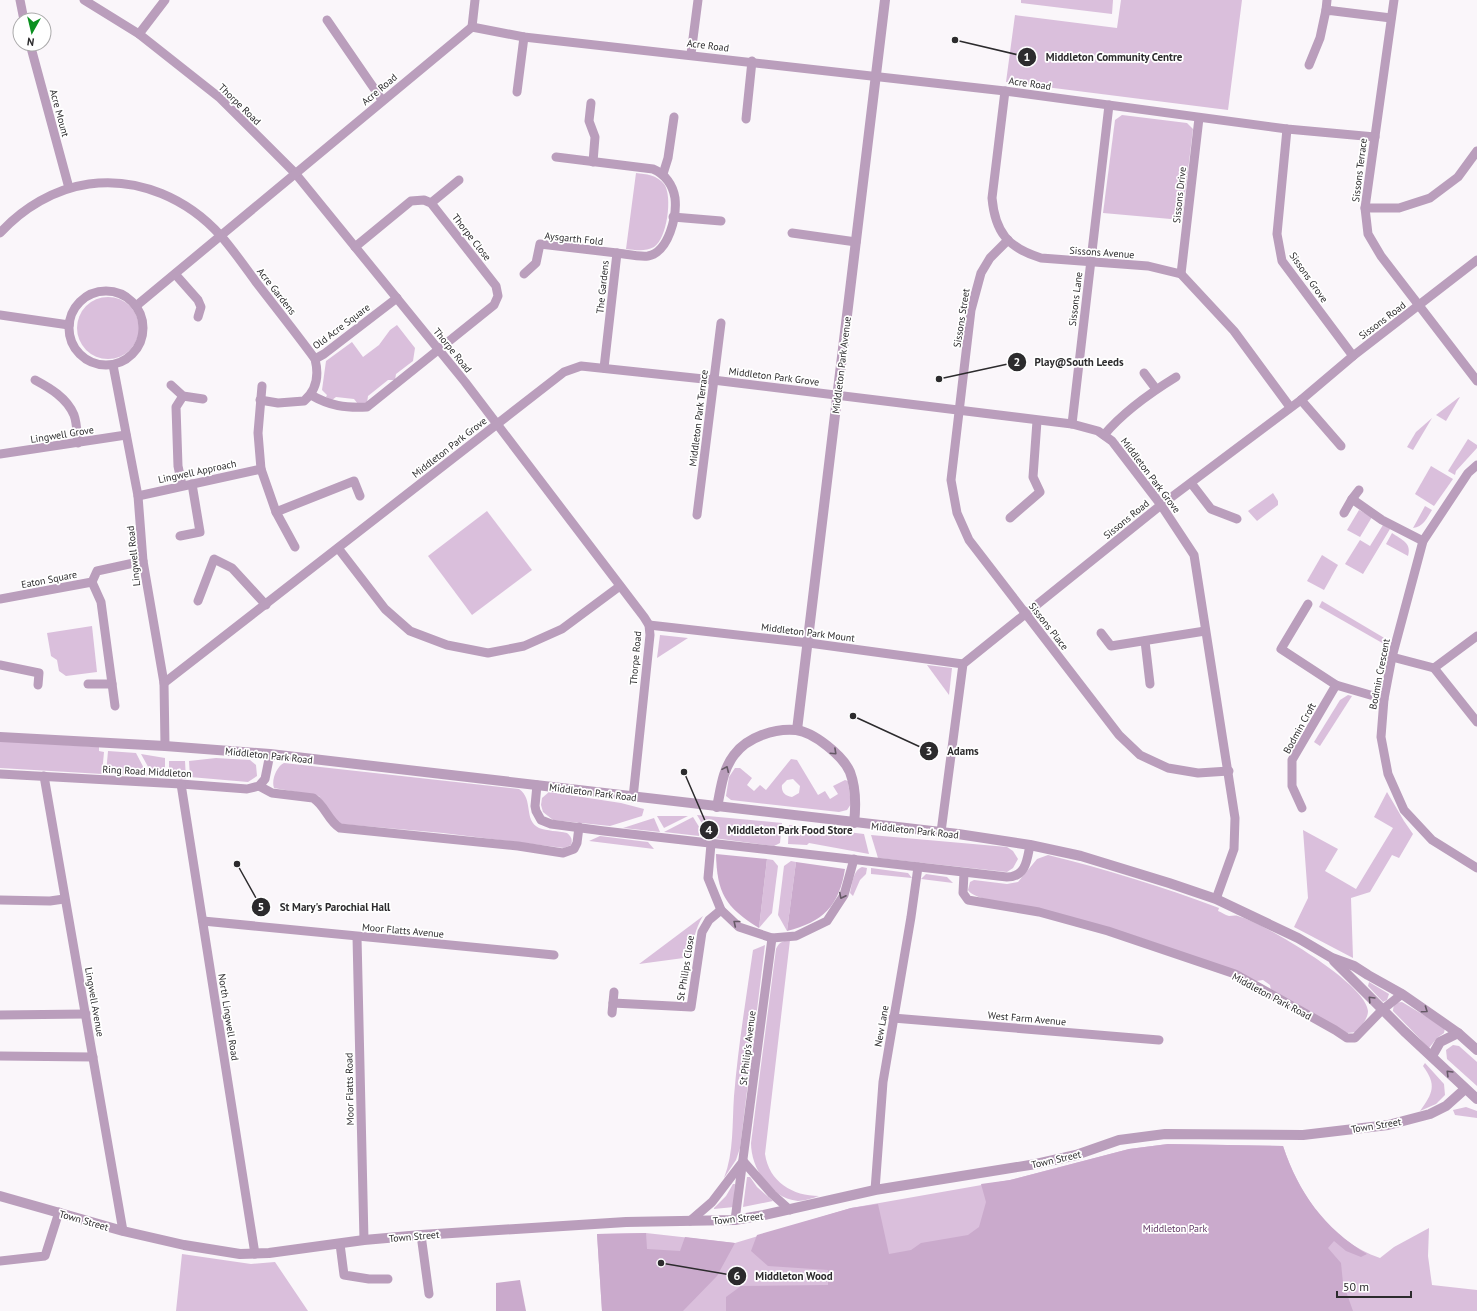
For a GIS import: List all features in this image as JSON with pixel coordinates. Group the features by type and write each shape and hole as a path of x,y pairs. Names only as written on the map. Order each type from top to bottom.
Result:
{"street":[{"path":"20,0 22,12"},
{"name":"Thorpe Road","path":"84,0 139,34 220,98 295,173 497,423 649,625 650,635 633,798"},
{"path":"139,34 165,0"},
{"path":"472,26 475,0"},
{"path":"691,54 698,0"},
{"name":"Middleton Park Avenue","path":"797,730 809,643 885,0"},
{"path":"1309,66 1320,38 1327,0"},
{"name":"Sissons Terrace","path":"1394,0 1366,208 1368,234 1381,256 1418,306 1477,381"},
{"path":"1326,10 1391,18"},
{"path":"326,20 382,100"},
{"name":"Acre Road","path":"136,306 472,26 524,37 752,61 876,77 1005,91 1287,129 1375,137"},
{"path":"517,92 524,37"},
{"name":"Acre Mount","path":"32,52 69,188"},
{"path":"746,119 752,61"},
{"name":"Sissons Avenue","path":"1005,91 992,198 994,215 1000,231 1008,240 1025,253 1041,258 1090,263 1148,266 1181,274"},
{"path":"591,103 589,121 595,137 593,162"},
{"name":"Sissons Lane","path":"1072,424 1109,105"},
{"path":"556,157 653,169 663,174 668,158 674,117"},
{"name":"Sissons Drive","path":"1181,274 1198,118"},
{"name":"Sissons Grove","path":"1287,129 1277,234 1282,261 1353,356"},
{"path":"1366,208 1399,208 1430,198 1458,177 1477,151"},
{"name":"The Gardens","path":"604,368 617,253 648,256 662,248 670,235 675,198 670,184 663,174"},
{"path":"354,247 411,201 424,200 431,203 459,180"},
{"name":"Acre Gardens","path":"0,233 20,214 35,204 69,188 115,183 134,185 171,197 188,207 221,236 315,359"},
{"name":"Thorpe Close","path":"431,203 496,286 498,296 494,305 438,350"},
{"path":"673,217 721,221"},
{"path":"792,233 856,242"},
{"name":"Sissons Street","path":"960,410 971,310 976,289 981,273 990,258 1008,240"},
{"name":"Aysgarth Fold","path":"524,274 536,263 540,244 617,253"},
{"name":"Sissons Road","path":"963,664 1161,505 1301,400 1353,356 1477,260"},
{"path":"175,274 198,300 201,307 198,317"},
{"path":"1181,274 1225,321 1290,407"},
{"path":"115,292 127,297 136,306 142,318 144,327 142,340 130,358 113,365 96,364 81,355 71,340 69,325 73,312 78,304 95,293 115,292"},
{"name":"Old Acre Square","path":"311,396 315,388 317,367 315,359 324,354 396,298"},
{"path":"0,315 69,325"},
{"name":"Middleton Park Terrace","path":"697,515 721,323"},
{"path":"260,400 296,403 304,401 311,396 326,404 353,408 366,407 438,350"},
{"name":"Lingwell Road","path":"113,365 138,496 143,561 164,683 165,746"},
{"name":"Middleton Park Grove","path":"164,683 564,372 581,366 713,380 1072,424 1092,428 1104,435 1127,459 1161,505 1194,555 1205,631 1229,771 1235,818 1234,849 1216,899"},
{"path":"1144,373 1156,389"},
{"path":"1104,435 1113,425 1156,389 1176,377"},
{"path":"35,380 48,387 68,405 74,415 78,443"},
{"path":"171,385 183,396 203,399"},
{"path":"262,386 258,433 260,469 276,512 295,547"},
{"path":"182,485 178,466 176,407 183,396"},
{"path":"1301,400 1341,446"},
{"name":"Sissons Place","path":"960,410 951,480 957,513 969,540 1119,735 1140,755 1168,768 1198,773 1229,771"},
{"path":"1010,518 1040,492 1033,478 1038,420"},
{"name":"Lingwell Grove","path":"0,454 126,435"},
{"name":"Bodmin Crescent","path":"1477,465 1468,473 1423,541 1392,657 1384,699 1381,737 1388,774 1404,810 1432,840 1477,868"},
{"name":"Lingwell Approach","path":"138,496 182,485 260,469"},
{"path":"276,512 354,481 360,496"},
{"path":"1191,483 1211,509 1236,519"},
{"path":"180,536 200,532 192,484"},
{"path":"1344,513 1352,498 1359,490"},
{"path":"1352,498 1382,520 1423,541"},
{"path":"338,548 385,609 410,631 447,645 488,653 524,646 562,629 620,586"},
{"path":"198,601 214,560 232,568 266,605"},
{"name":"Eaton Square","path":"0,599 92,582 97,571 143,561"},
{"path":"92,582 101,602 115,706"},
{"path":"1308,604 1281,649 1336,685 1384,699"},
{"name":"Middleton Park Mount","path":"649,625 809,643 963,664"},
{"path":"1101,633 1111,646 1205,631"},
{"path":"1434,668 1477,636"},
{"path":"1145,641 1150,684"},
{"path":"1392,657 1434,668 1477,722"},
{"path":"941,832 963,664"},
{"path":"0,665 39,673 38,685"},
{"path":"88,684 112,684"},
{"name":"Bodmin Croft","path":"1302,808 1292,786 1292,760 1336,685"},
{"path":"717,807 724,772 734,755 745,745 760,736 778,731 797,730 814,737 835,751 850,772 857,804 854,823"},
{"name":"Middleton Park Road","path":"0,737 165,746 270,754 537,785 633,798 941,832 1030,845 1081,856 1216,899 1298,938 1332,958 1354,966 1402,994 1458,1033 1477,1050"},
{"path":"270,754 265,779 259,786 272,793 313,798 318,801 332,823 340,828 510,845 563,853 574,849 577,843 579,828"},
{"name":"Ring Road Middleton","path":"0,774 247,789 259,786"},
{"name":"Lingwell Avenue","path":"44,776 64,899 86,1014 123,1231"},
{"name":"North Lingwell Road","path":"181,784 255,1254"},
{"name":"Middleton Park Road","path":"537,785 536,811 541,820 551,824 579,828 1007,877 1017,876 1024,869 1030,845"},
{"path":"711,844 708,878 721,910 739,927 772,938 796,936 827,921 844,895 854,859"},
{"name":"New Lane","path":"875,1190 883,1082 918,867"},
{"name":"Middleton Park Road","path":"964,873 963,893 968,900 1039,912 1108,931 1234,974 1347,1038 1355,1038 1382,1010 1402,994"},
{"path":"0,900 50,901 64,899"},
{"name":"St Philips Close","path":"614,992 612,1008 691,1007 702,932 709,920 721,910"},
{"name":"Moor Flatts Avenue","path":"203,921 554,955"},
{"name":"Moor Flatts Road","path":"357,937 364,1240"},
{"name":"St Philip's Avenue","path":"735,1220 772,938"},
{"name":"Middleton Park Road","path":"1332,958 1382,1010 1477,1099"},
{"path":"0,1014 86,1014"},
{"name":"West Farm Avenue","path":"893,1018 1159,1040"},
{"path":"1432,1056 1440,1042 1458,1033"},
{"path":"0,1056 93,1057"},
{"name":"Town Street","path":"0,1196 123,1231 226,1253 255,1254 364,1240 421,1235 626,1222 735,1220 790,1210 875,1190 1036,1164 1076,1155 1120,1140 1166,1134 1303,1135 1388,1125 1430,1114 1446,1106 1465,1089"},
{"path":"690,1221 712,1202 743,1161 772,1194 790,1210"},
{"path":"0,1262 46,1256 59,1212"},
{"path":"421,1235 428,1294"},
{"path":"340,1244 344,1275 369,1279 388,1278"}],"green space":[{"path":"1021,0 1113,0 1112,14 1021,3"},
{"path":"1121,0 1242,0 1228,110 1006,82 1015,15 1117,28"},
{"path":"1122,115 1187,123 1193,129 1182,220 1103,213 1115,120"},
{"path":"636,173 658,179 664,184 667,190 668,207 665,227 659,242 651,249 626,249"},
{"path":"102,297 114,297 130,306 137,316 139,328 137,340 130,350 114,359 102,359 91,354 82,345 77,334 77,322 82,311 91,302"},
{"path":"397,325 415,348 413,361 396,374 395,380 388,380 368,396 367,403 358,404 354,399 336,397 332,400 326,397 327,395 322,390 326,361 352,342 363,357 379,345 390,330"},
{"path":"1460,397 1446,421 1436,415 1458,398"},
{"path":"1432,418 1413,450 1407,447 1416,432"},
{"path":"1468,439 1477,445 1477,448 1456,471 1455,475 1448,471"},
{"path":"1431,466 1453,479 1434,506 1415,494"},
{"path":"1273,493 1278,501 1278,505 1257,521 1248,511"},
{"path":"1425,506 1432,510 1422,524 1413,528"},
{"path":"1359,510 1372,517 1360,537 1347,530"},
{"path":"487,511 532,570 472,615 428,556"},
{"path":"1383,525 1390,529 1363,574 1345,564 1360,540 1370,546"},
{"path":"1392,533 1405,542 1409,548 1408,556 1386,544"},
{"path":"1322,555 1338,565 1324,590 1307,581"},
{"path":"1322,601 1386,639 1384,644 1319,607"},
{"path":"92,626 97,672 66,676 59,671 57,660 51,656 47,633"},
{"path":"660,635 688,638 657,658"},
{"path":"927,665 952,668 949,695"},
{"path":"1348,695 1352,696 1320,746 1314,742 1340,700"},
{"path":"0,741 99,747 99,751 104,752 102,774 0,768"},
{"path":"108,751 136,753 148,776 106,774"},
{"path":"141,754 165,758 165,770 158,775 152,774"},
{"path":"216,758 250,760 256,765 257,776 248,782 190,777 189,761"},
{"path":"791,759 797,760 818,795 825,791 830,799 838,794 833,786 845,780 848,781 851,804 847,810 839,812 731,800 726,796 729,777 735,768 740,768 752,778 747,785 754,791 760,785 766,790","holes":["793,779 800,786 799,793 792,797 785,795 782,790 782,785 787,780"]},
{"path":"169,761 185,761 186,779 162,777 169,772"},
{"path":"284,763 519,789 524,793 531,820 534,824 542,829 567,833 570,835 572,843 564,848 443,833 341,824 335,820 319,796 274,788 273,781 275,774 279,767"},
{"path":"549,792 621,803 644,809 642,816 610,826 553,820 543,812 541,805 542,798"},
{"path":"1387,792 1413,834 1399,858 1392,855 1370,892 1351,898 1353,958 1294,927 1308,898 1303,830 1338,849 1325,871 1356,889 1393,828 1374,817"},
{"path":"697,815 782,823 780,843 774,846 706,837 704,827"},
{"path":"657,816 688,816 664,828"},
{"path":"693,817 701,830 699,836 664,832"},
{"path":"654,818 660,832 623,828"},
{"path":"789,825 864,834 869,854 809,843 807,845 788,844"},
{"path":"871,835 1007,847 1013,851 1018,859 1013,868 1007,872 878,858"},
{"path":"600,836 648,842 654,849 589,841"},
{"path":"716,854 767,859 759,928 738,913 725,898 718,879"},
{"path":"1048,855 1113,872 1177,893 1219,908 1218,911 1228,916 1238,916 1269,930 1312,956 1351,986 1363,999 1368,1011 1366,1020 1357,1032 1347,1033 1271,990 1270,985 1263,980 1256,981 1201,959 1117,930 1031,907 988,900 972,894 968,890 970,882 974,880 1007,884 1018,882 1037,859"},
{"path":"767,859 773,860 778,866 772,913 759,928"},
{"path":"791,861 796,862 787,931 778,915 784,866"},
{"path":"796,862 845,869 834,903 820,917 810,923 787,931"},
{"path":"862,867 867,868 866,874 860,880 853,896 850,893 853,878 857,871"},
{"path":"871,868 908,873 912,878 871,874"},
{"path":"926,874 947,877 953,883 921,879"},
{"path":"703,916 695,935 691,957 639,964"},
{"path":"790,940 765,1154 767,1164 771,1172 784,1186 800,1193 819,1196 798,1201 788,1199 779,1194 764,1180 758,1172 754,1162 751,1143 776,949 782,942"},
{"path":"765,945 740,1148 736,1160 724,1178 730,1158 738,1059 753,950"},
{"path":"1369,982 1389,994 1387,1000 1383,1002 1368,986"},
{"path":"1402,1002 1445,1028 1444,1033 1437,1038 1429,1048 1393,1011 1395,1004"},
{"path":"1453,1045 1459,1046 1477,1062 1477,1086 1447,1059 1446,1050"},
{"path":"1425,1063 1444,1084 1445,1095 1436,1104 1420,1111 1428,1099 1432,1089 1432,1084 1423,1066"},
{"path":"1466,1107 1477,1111 1477,1118 1455,1115 1453,1110"},
{"name":"Middleton Park","path":"1168,1144 1283,1146 1298,1181 1319,1214 1346,1240 1362,1250 1380,1258 1394,1247 1429,1228 1428,1256 1432,1285 1477,1290 1477,1311 602,1311 597,1234 646,1233 735,1243 851,1208 1010,1180 1129,1149"},
{"name":"Middleton Park","path":"1168,1144 1283,1146 1297,1179 1315,1208 1338,1233 1367,1254 1361,1257 1346,1251 1334,1241 1328,1248 1341,1263 1343,1283 1353,1311 726,1311 726,1297 741,1286 828,1285 828,1270 768,1266 751,1251 757,1235 851,1208 878,1204 889,1254 911,1250 921,1243 968,1235 979,1227 986,1202 981,1184 1010,1180 1129,1149"},
{"path":"747,1177 750,1177 757,1187 773,1201 743,1207"},
{"path":"733,1184 735,1184 734,1207 714,1209 726,1196"},
{"path":"646,1233 647,1249 680,1251 685,1237 735,1243 717,1276 683,1311 602,1311 597,1234"},
{"path":"182,1254 251,1264 275,1262 308,1311 176,1311"},
{"path":"520,1280 526,1311 496,1311 496,1283"}],"place":[{"name":"Middleton Community Centre","path":"955,40"},
{"name":"Play@South Leeds","path":"939,379"},
{"name":"Adams","path":"853,716"},
{"name":"Middleton Park Food Store","path":"684,772"},
{"name":"St Mary's Parochial Hall","path":"237,864"},
{"name":"Middleton Wood","path":"661,1263"}]}
